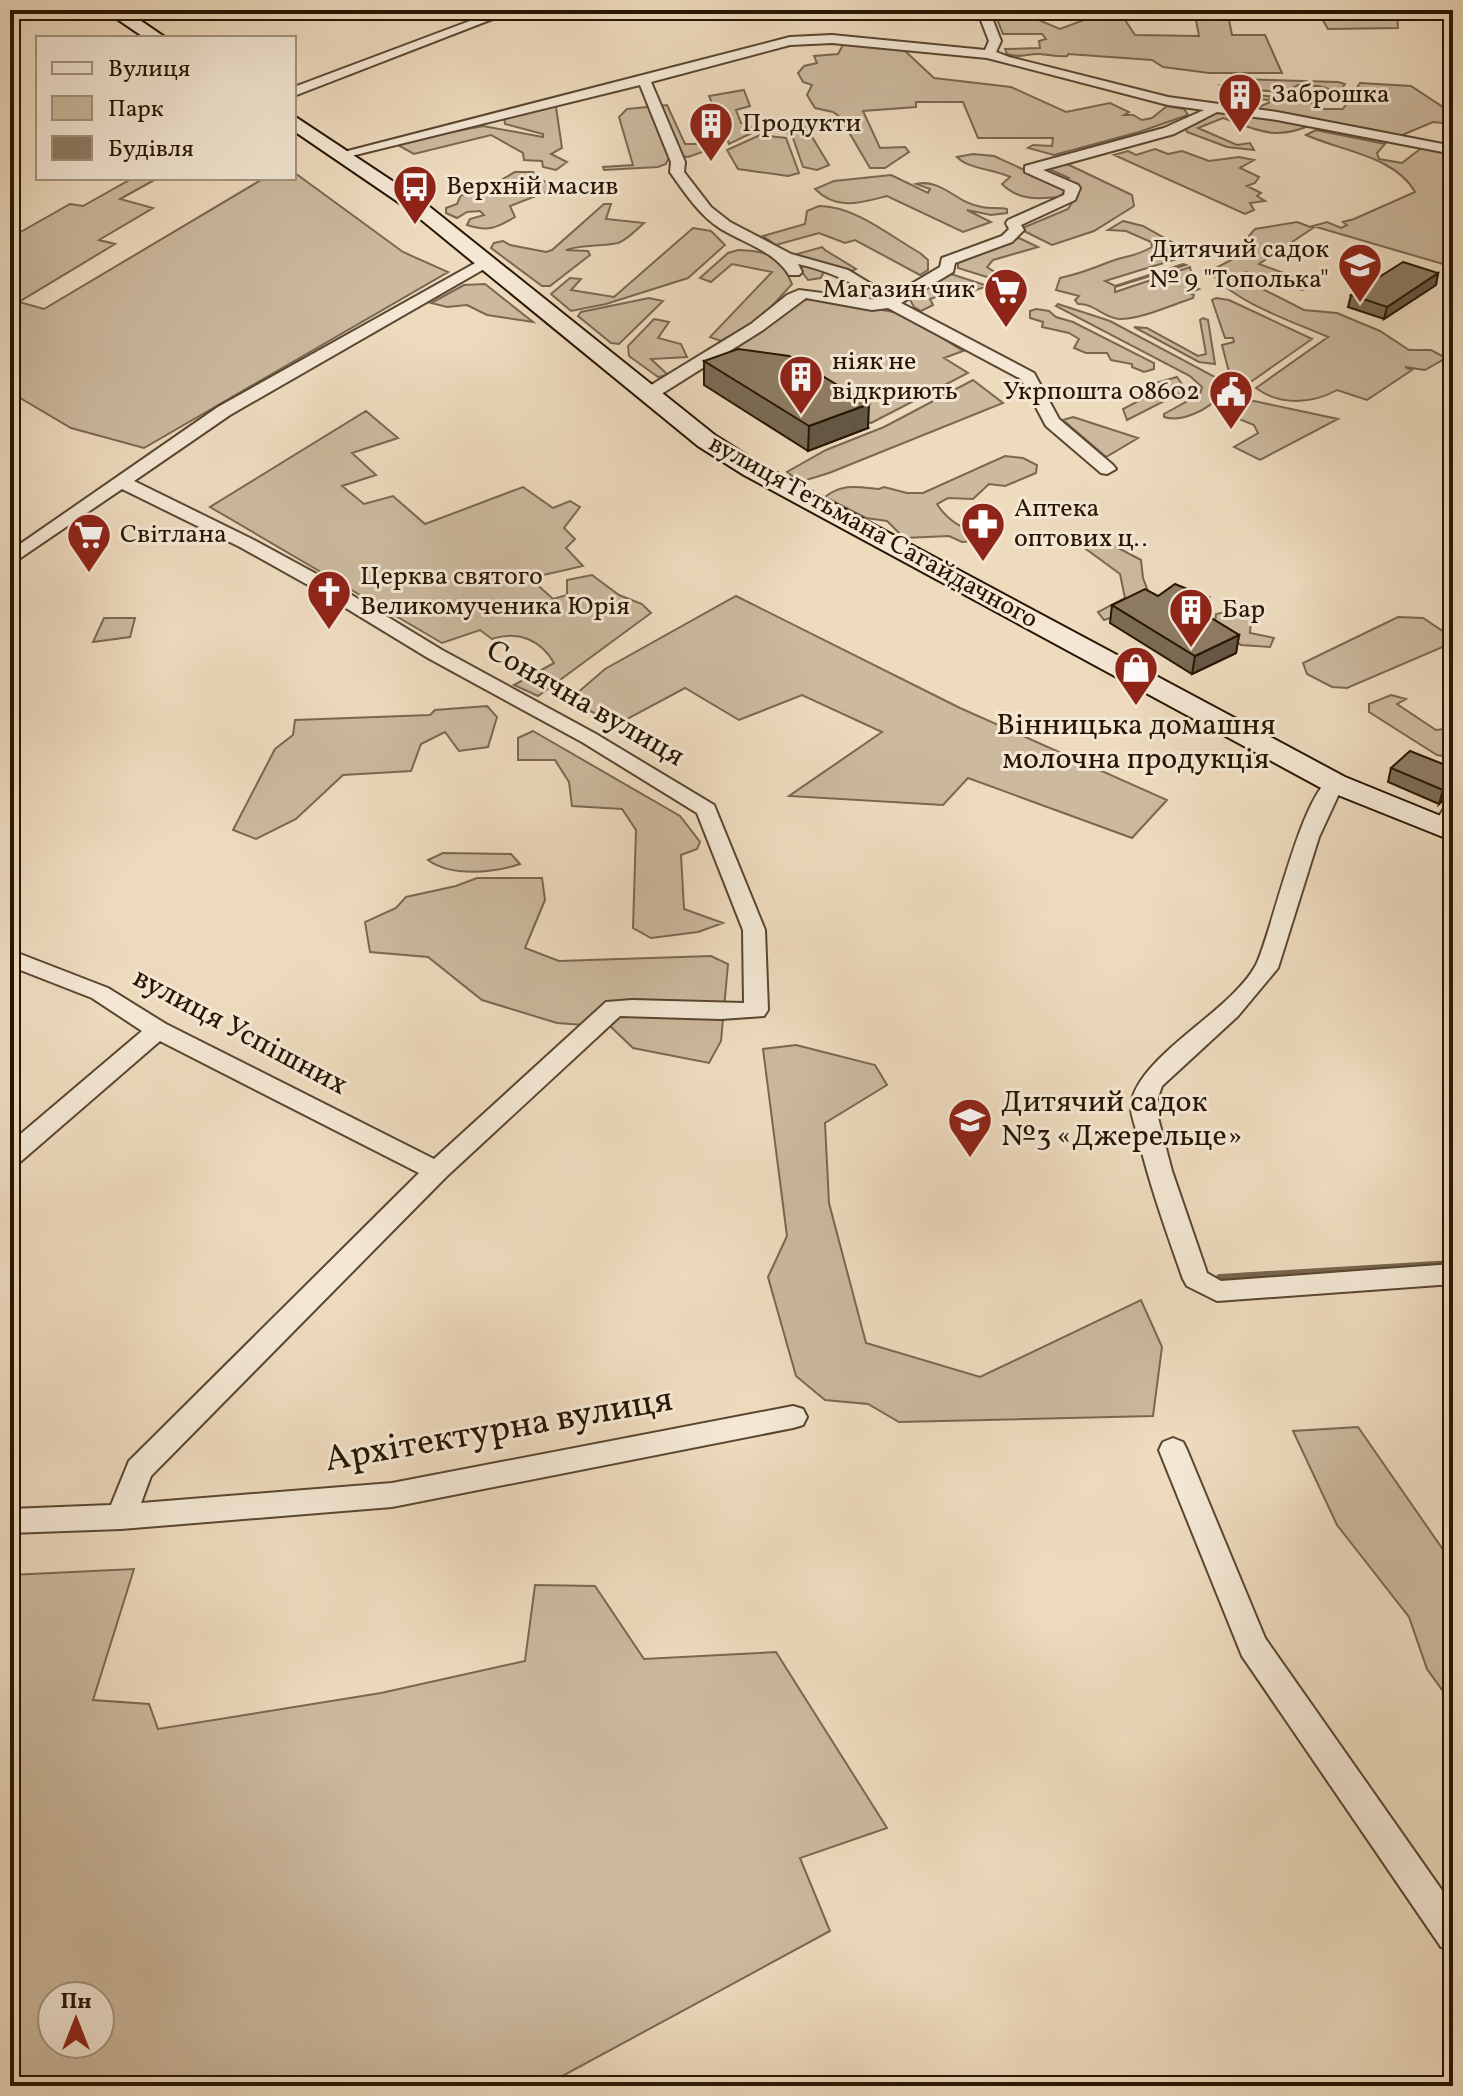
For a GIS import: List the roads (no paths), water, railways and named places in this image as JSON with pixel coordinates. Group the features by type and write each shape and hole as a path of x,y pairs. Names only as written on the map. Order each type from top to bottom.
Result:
{"main road":[{"path":"113,10 154,36"},
{"name":"вулиця Гетьмана Сагайдачного","path":"296,123 343,154 486,262 707,441 803,499 1334,783 1450,824"}],"street":[{"path":"10,18 36,10"},
{"path":"296,91 510,10"},
{"path":"983,10 995,41 989,54"},
{"path":"343,154 790,41 832,39 989,54 1168,101 1277,116 1453,150"},
{"path":"644,80 678,162 677,172 706,210 725,225 787,258 810,260 880,293 890,303 1028,376 1052,422 1107,469"},
{"path":"649,394 757,327 792,298 804,293 872,305 890,303 948,269 947,261 1007,239 1017,230 1013,223 1070,197 1073,188 1030,169 1169,131 1211,108"},
{"path":"787,258 804,293"},
{"path":"10,559 224,411 486,262"},
{"name":"Сонячна вулиця","path":"123,483 246,543 315,581 435,654 589,738 706,810 754,930 756,1010 721,1013 643,1006 614,1008 437,1171"},
{"path":"1334,783 1308,837 1266,968 1230,1010 1151,1082 1143,1106 1159,1171 1196,1279 1217,1291 1453,1274"},
{"name":"вулиця Успішних","path":"10,957 100,993 158,1030 437,1171"},
{"path":"10,1157 158,1030"},
{"path":"121,1517 139,1469 437,1171"},
{"name":"Архітектурна вулиця","path":"10,1521 121,1517 392,1495 793,1417"},
{"path":"1173,1450 1253,1646 1453,1935"}],"waterway":[{"path":"1220,1278 1453,1264"}],"place":[{"name":"Заброшка","path":"1240,134"},
{"name":"Продукти","path":"711,163"},
{"name":"Верхній масив","path":"415,226"},
{"name":"Дитячий садок № 9 \"Тополька\"","path":"1360,304"},
{"name":"Магазин чик","path":"1006,329"},
{"name":"ніяк не відкриють","path":"801,416"},
{"name":"Укрпошта 08602","path":"1231,431"},
{"name":"Аптека оптових ц‥","path":"983,563"},
{"name":"Світлана","path":"89,574"},
{"name":"Церква святого Великомученика Юрія","path":"329,631"},
{"name":"Бар","path":"1191,649"},
{"name":"Вінницька домашня молочна продукція","path":"1136,707"},
{"name":"Дитячий садок №3 «Джерельце»","path":"970,1159"}]}
